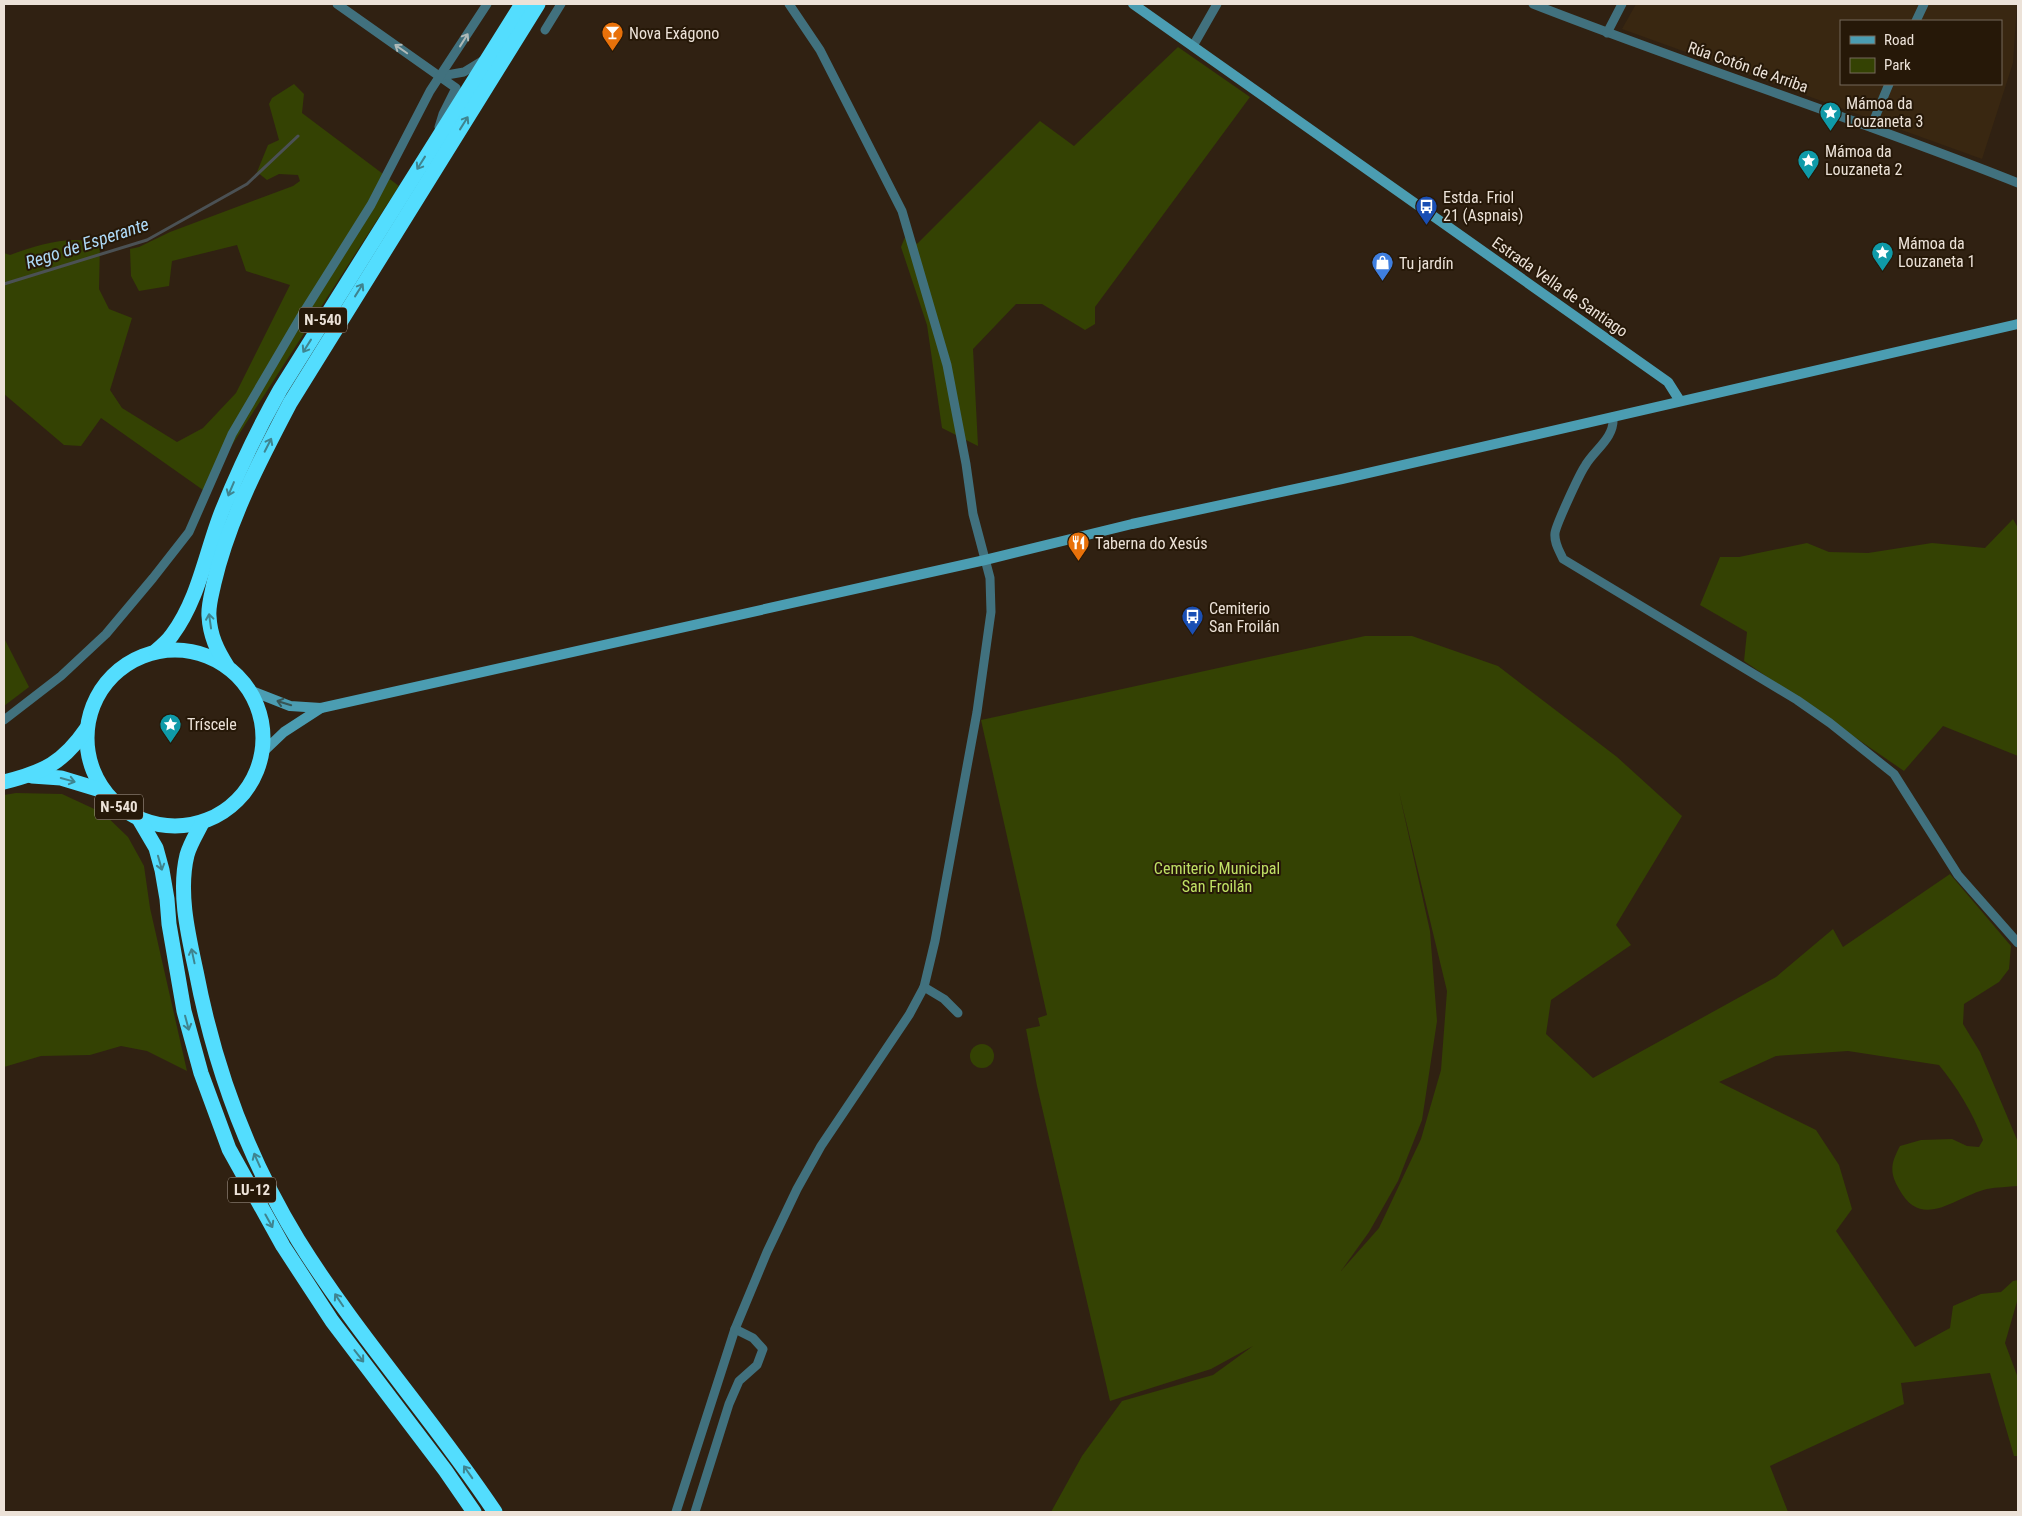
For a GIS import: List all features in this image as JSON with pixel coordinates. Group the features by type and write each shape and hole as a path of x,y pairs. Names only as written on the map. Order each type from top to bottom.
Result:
{"highway":[{"name":"N-540","path":"156,651 172,635 184,616 196,587 222,510 264,418 522,4"},
{"name":"N-540","path":"226,666 213,643 208,615 221,554 265,450 290,402 538,4"},
{"name":"N-540","path":"181,650 205,655 226,666 239,677 257,704 264,736 263,752 256,775 242,796 224,812 202,823 181,827 160,826 139,819 120,808 104,791 91,765 87,750 87,728 94,702 109,678 131,661 156,651 181,650"},
{"name":"N-540","path":"4,782 31,776 58,762 76,745 87,728"},
{"name":"N-540","path":"31,776 61,778 104,791"},
{"name":"LU-12","path":"139,819 156,848 162,870 168,924 184,1011 201,1073 229,1149 283,1246 332,1321 445,1470 474,1512"},
{"name":"LU-12","path":"202,823 187,853 184,872 188,932 206,1019 228,1094 266,1180 298,1239 347,1312 457,1456 495,1512"}],"street":[{"path":"336,4 456,88 443,114 435,142"},
{"path":"4,720 61,676 106,634 154,578 189,532 232,434 300,318 371,205 430,91 487,4"},
{"path":"545,30 561,4"},
{"path":"676,1512 735,1329 767,1252 801,1181 846,1107 909,1015 924,987 935,941 978,705 991,612 990,578 973,514 966,464 947,365 902,211 820,50 789,4"},
{"name":"Estrada Vella de Santiago","path":"1133,4 1668,382 1680,401"},
{"path":"1193,46 1217,4"},
{"name":"Rúa Cotón de Arriba","path":"1533,4 1607,33 1929,147 2018,183"},
{"path":"1607,33 1622,4"},
{"path":"1916,20 1924,4"},
{"path":"441,76 464,72 490,54"},
{"path":"1871,127 1890,85"},
{"path":"249,690 290,706 321,708 985,560 1124,526 1613,418 2018,324"},
{"path":"1613,418 1614,426 1611,434 1585,466 1555,532 1556,544 1563,559 1797,700 1830,723 1894,774 1958,875 2018,943"},
{"path":"263,752 284,732 321,708"},
{"path":"924,987 944,999 958,1013"},
{"path":"695,1512 729,1404 739,1381 757,1365 762,1348 753,1338 735,1329"}],"shaded area":[{"path":"1636,4 2017,4 2013,63 1982,159 1622,29"}],"green space":[{"path":"1178,47 1250,97 1095,307 1095,324 1085,330 1042,304 1016,304 973,349 978,446 942,428 927,325 901,247 907,232 917,244 1040,121 1074,146"},
{"path":"294,84 304,94 302,113 399,186 203,490 101,418 81,446 64,445 4,394 4,253 10,255 43,244 66,240 100,243 99,289 109,309 132,318 110,390 122,408 177,442 203,428 236,393 290,285 246,271 237,245 172,261 169,286 139,291 131,276 130,249 293,186 300,181 298,175 279,174 267,180 257,172 268,145 279,140 269,104 272,98"},
{"path":"2013,519 2018,528 2018,756 1943,726 1904,771 1744,661 1747,632 1700,605 1720,557 1739,557 1807,543 1829,552 1868,553 1932,543 1985,548"},
{"name":"Cemiterio Municipal San Froilán","path":"1365,636 1412,636 1498,666 1617,757 1682,816 1616,925 1631,945 1551,1000 1546,1034 1593,1078 1776,977 1833,929 1843,947 1950,874 2011,946 2009,969 1999,982 1964,1004 1963,1024 1980,1052 2018,1142 2018,1186 1987,1189 1940,1208 1929,1210 1918,1208 1908,1202 1899,1189 1892,1168 1900,1146 1921,1140 1952,1139 1967,1146 1979,1147 1983,1140 1964,1101 1939,1065 1848,1051 1776,1056 1719,1082 1816,1130 1839,1165 1852,1209 1836,1231 1915,1347 1950,1328 1953,1306 1981,1294 2001,1292 2013,1281 2018,1280 2018,1298 2005,1343 2018,1378 2018,1456 2014,1456 1990,1373 1901,1383 1904,1404 1770,1466 1788,1512 1051,1512 1082,1456 1122,1401 1213,1375 1253,1346 1211,1369 1110,1401 1037,1086 1026,1029 1040,1026 1038,1018 1047,1015 981,720","holes":["1399,792 1447,991 1441,1070 1421,1139 1379,1228 1341,1271 1369,1232 1398,1181 1422,1120 1437,1021 1430,931"]},
{"path":"4,638 29,687 4,706"},
{"path":"16,793 62,794 103,813 128,837 144,866 150,908 187,1071 147,1051 121,1046 90,1055 41,1056 4,1067 4,795"},
{"path":"982,1044 987,1045 993,1051 993,1061 987,1067 982,1068 977,1067 971,1061 970,1056 971,1051 977,1045"}],"waterway":[{"name":"Rego de Esperante","path":"4,284 147,240 247,184 298,136"}],"place":[{"name":"Nova Exágono","path":"613,52"},
{"name":"Mámoa da Louzaneta 3","path":"1830,131"},
{"name":"Mámoa da Louzaneta 2","path":"1809,179"},
{"name":"Estda. Friol 21 (Aspnais)","path":"1427,225"},
{"name":"Mámoa da Louzaneta 1","path":"1882,271"},
{"name":"Tu jardín","path":"1383,282"},
{"name":"Taberna do Xesús","path":"1079,562"},
{"name":"Cemiterio San Froilán","path":"1193,636"},
{"name":"Tríscele","path":"171,743"}]}
